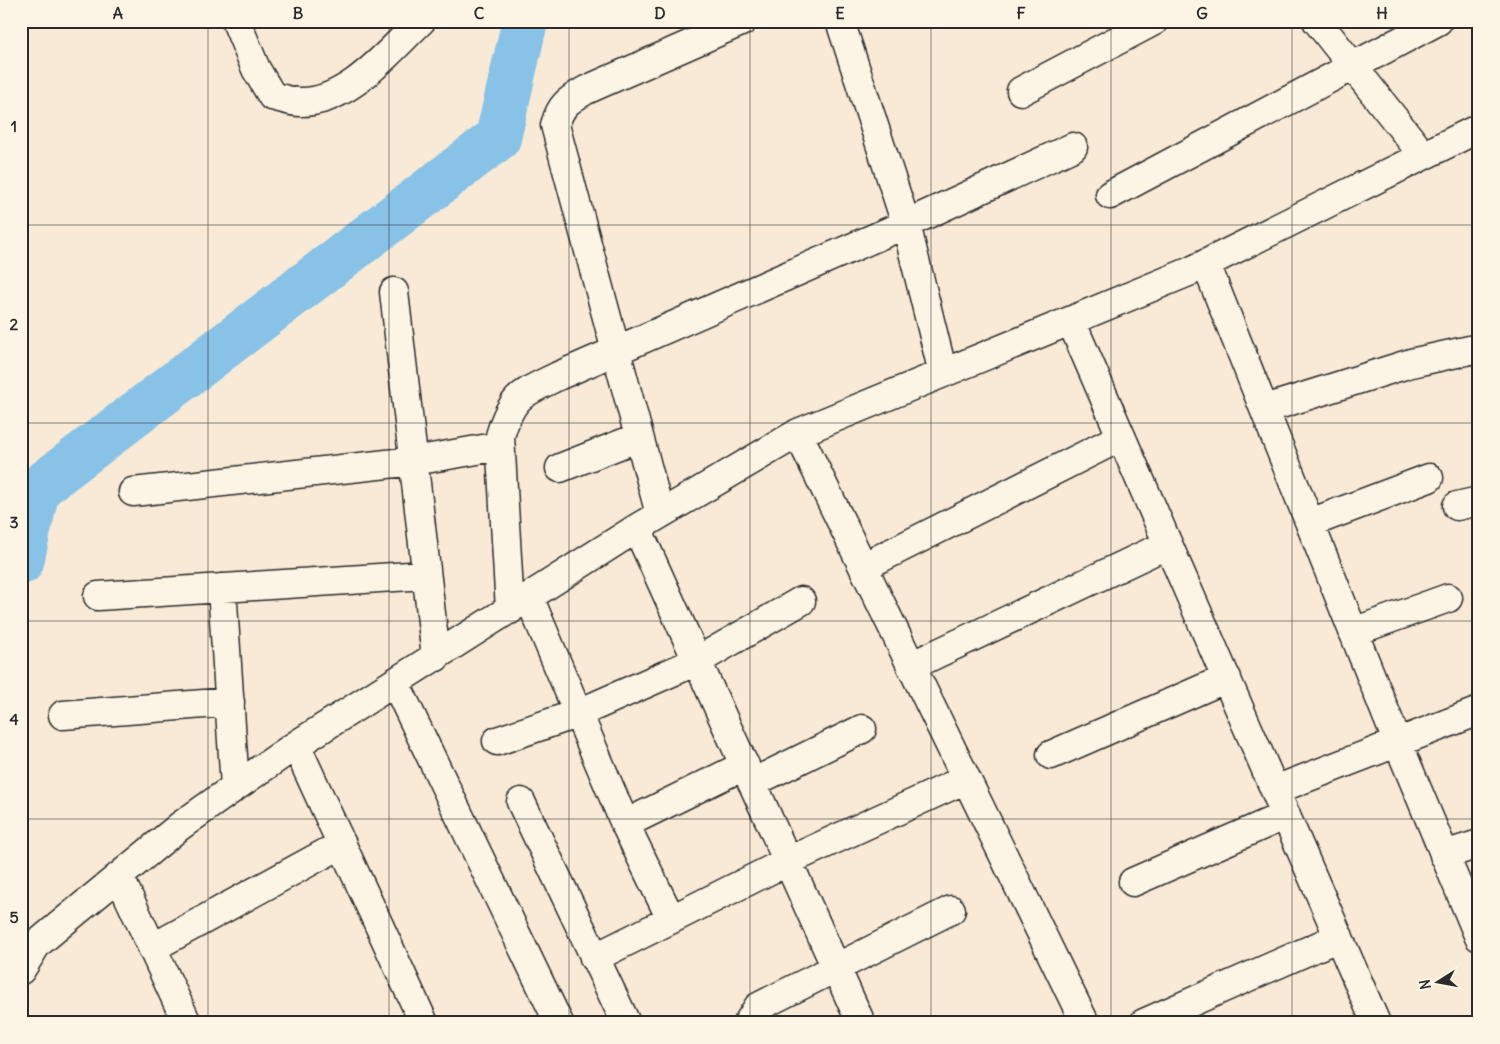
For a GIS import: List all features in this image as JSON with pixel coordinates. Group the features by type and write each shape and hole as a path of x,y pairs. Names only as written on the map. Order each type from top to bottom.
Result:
{"street":[{"path":"236,21 256,69 272,96 298,103 322,100 352,86 421,21"},
{"path":"743,21 586,90 570,99 559,110 555,125 639,437 648,521 697,661 861,1023"},
{"path":"840,21 906,224 943,373"},
{"path":"1021,91 1154,21"},
{"path":"1317,21 1423,155"},
{"path":"1110,195 1438,21"},
{"path":"21,970 29,948 180,826 235,787 296,745 648,521 798,433 1206,264 1479,128"},
{"path":"671,920 625,824 579,713 519,604 500,446 500,436 507,412 520,396 617,350 906,224 1073,147"},
{"path":"1206,264 1397,741 1479,937"},
{"path":"394,292 436,657"},
{"path":"1071,321 1339,937 1371,1021"},
{"path":"1265,409 1411,363 1479,348"},
{"path":"798,433 1085,1023"},
{"path":"560,468 639,437"},
{"path":"863,566 1121,437"},
{"path":"133,492 414,461 500,446"},
{"path":"1310,523 1429,478"},
{"path":"911,666 1168,544"},
{"path":"98,596 426,574"},
{"path":"222,588 235,787"},
{"path":"1353,632 1448,598"},
{"path":"497,741 579,713 697,661 801,601"},
{"path":"1051,755 1226,678"},
{"path":"396,682 559,1023"},
{"path":"62,715 230,702"},
{"path":"1275,790 1397,741 1479,711"},
{"path":"625,824 862,729"},
{"path":"296,745 424,1023"},
{"path":"594,958 788,861 966,779"},
{"path":"521,802 626,1023"},
{"path":"1133,882 1286,815"},
{"path":"152,948 342,844"},
{"path":"1444,855 1479,844"},
{"path":"119,876 152,948 182,1021"},
{"path":"748,1023 758,1007 950,910"},
{"path":"1144,1023 1339,937"}],"waterway":[{"path":"21,562 37,489 498,138 525,21"}]}
